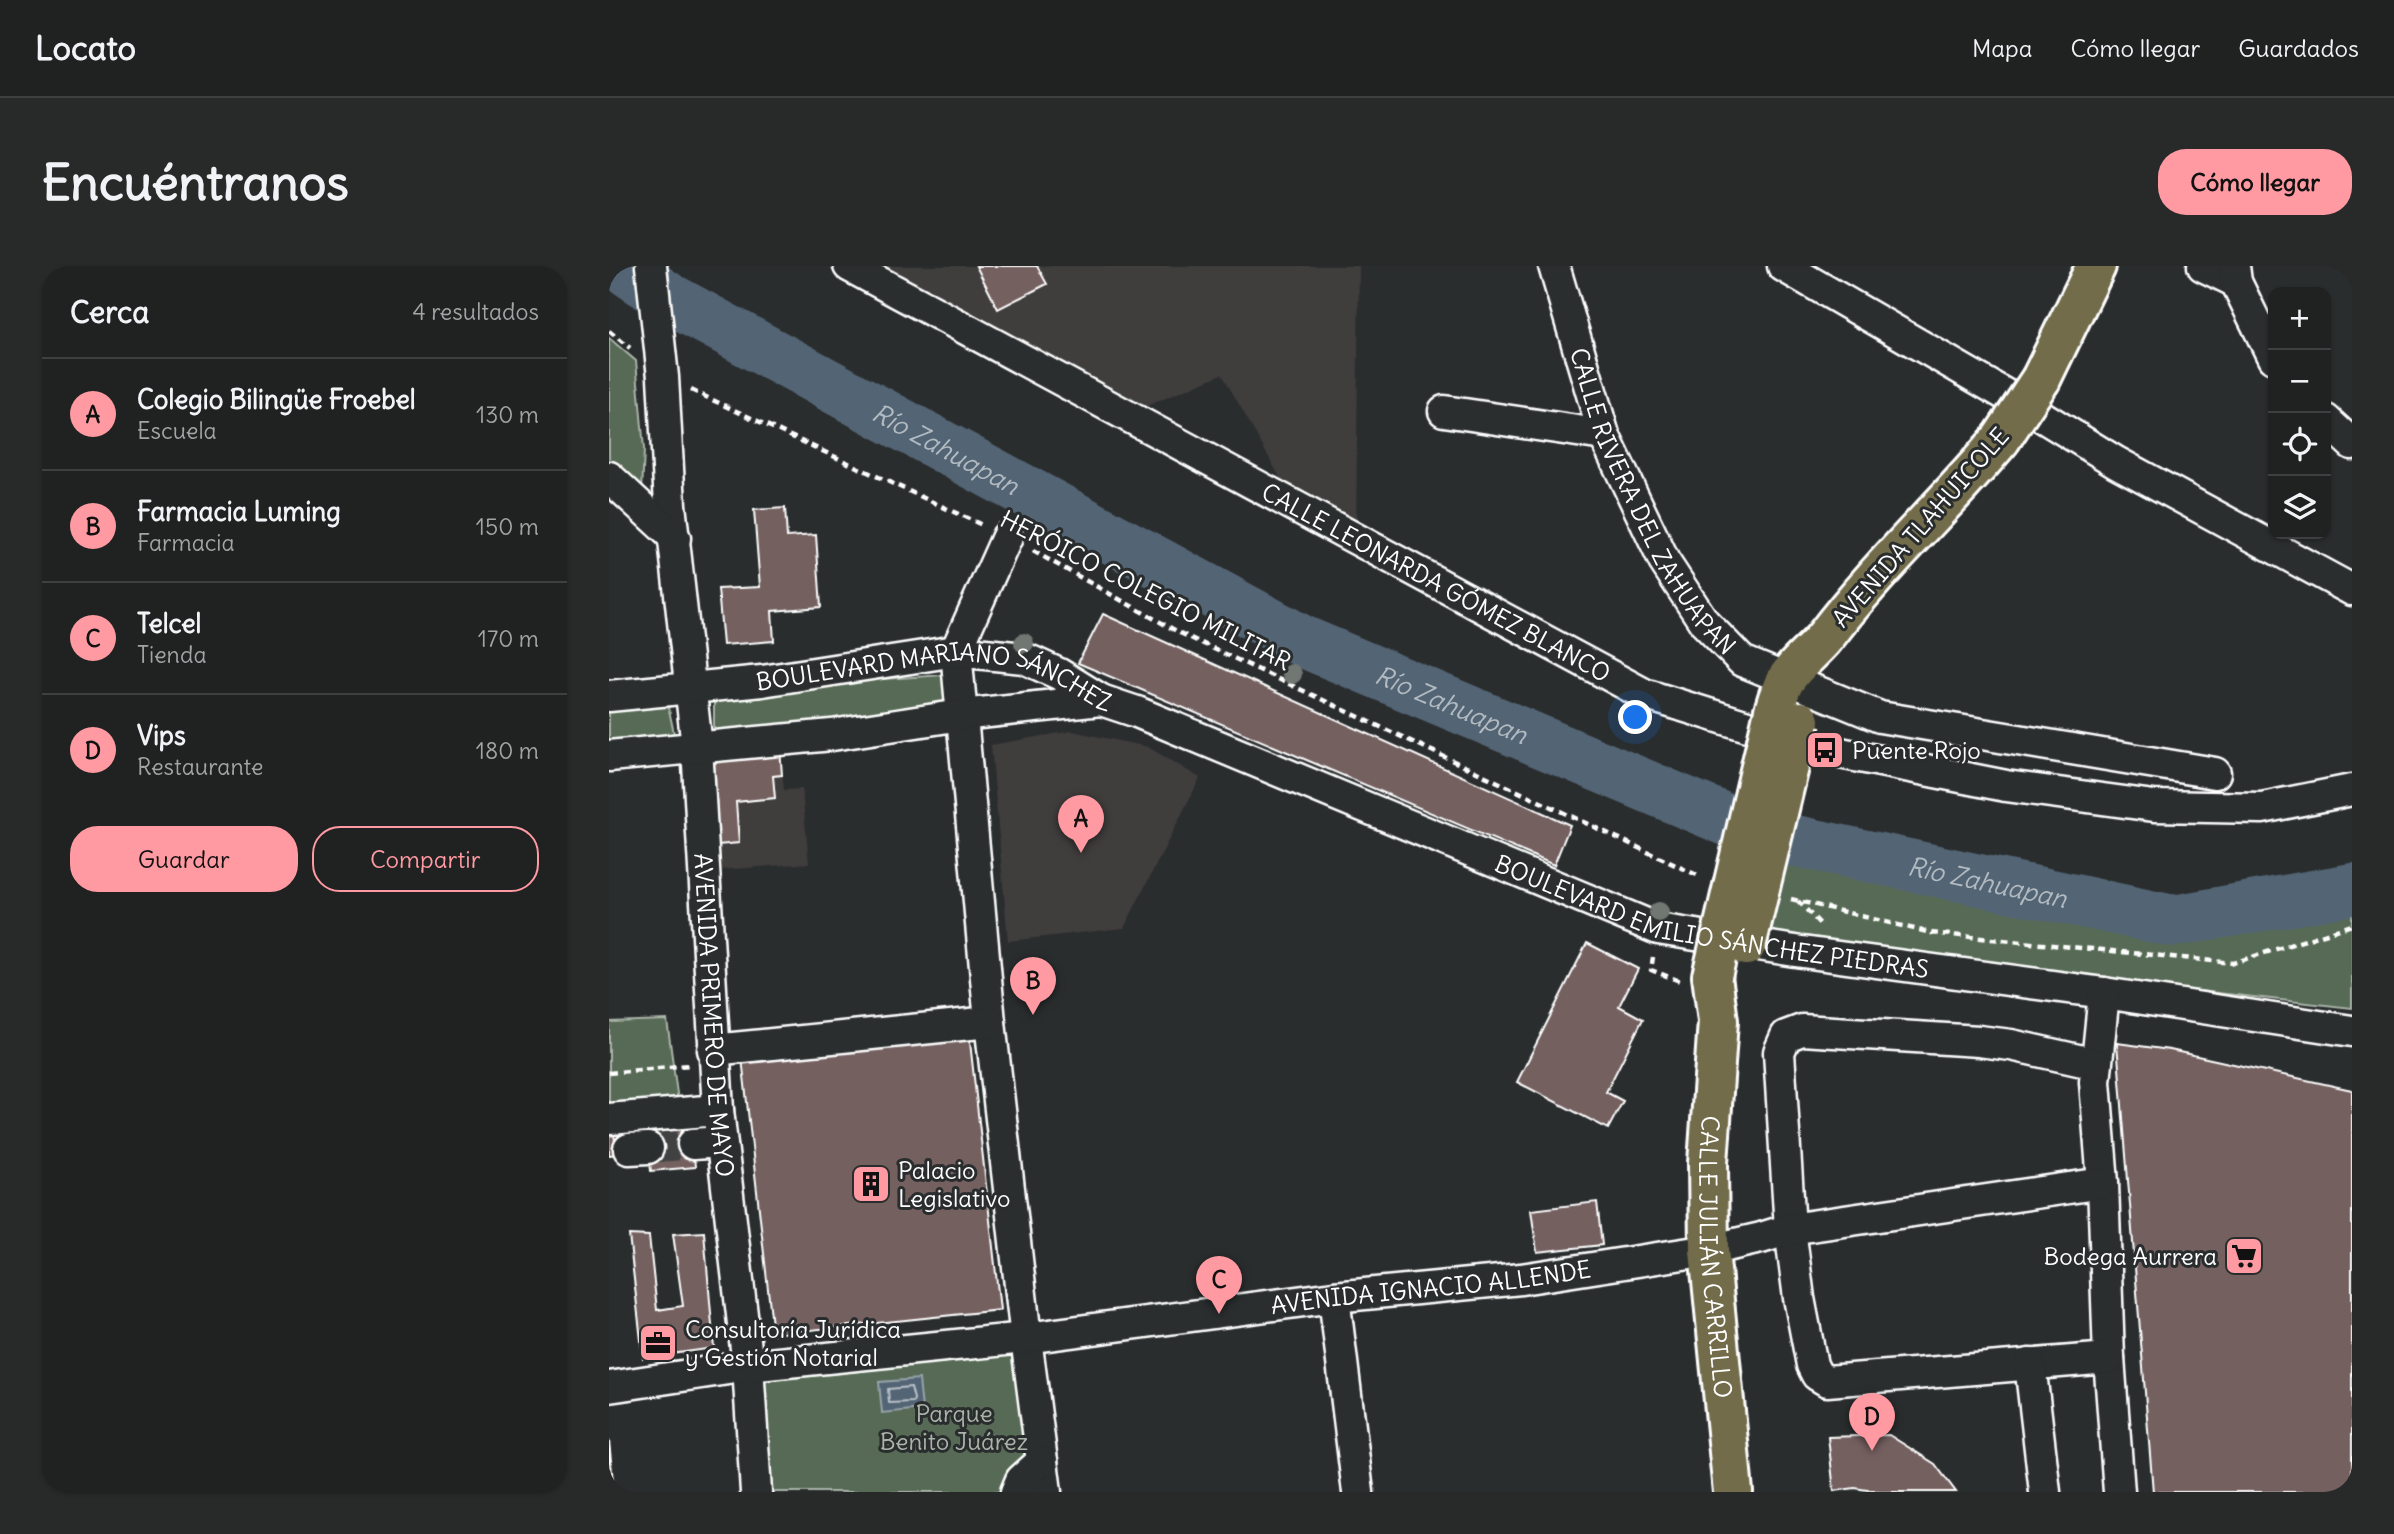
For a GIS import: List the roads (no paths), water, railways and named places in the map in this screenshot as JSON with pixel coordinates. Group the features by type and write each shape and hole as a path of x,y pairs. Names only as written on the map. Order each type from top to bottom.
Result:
{"main road":[{"name":"AVENIDA TLAHUICOLE","path":"1792,700 1823,639 1849,605 1962,485 2001,439 2033,392 2096,266"},
{"name":"CALLE JULIÁN CARRILLO","path":"1734,1492 1709,1250 1709,1163 1720,992 1792,700"}],"street":[{"name":"AVENIDA PRIMERO DE MAYO","path":"651,266 663,377 670,505 697,747 718,1110 707,1143 748,1366 757,1491"},
{"name":"CALLE LEONARDA GÓMEZ BLANCO","path":"849,266 1644,694 1825,750 2006,786 2154,806 2262,808 2352,790"},
{"name":"CALLE RIVERA DEL ZAHUAPAN","path":"1553,266 1604,435 1664,561 1704,622 1742,661 1792,700 2215,773"},
{"path":"1783,266 2033,392 2116,462 2352,590"},
{"path":"2203,266 2235,274 2269,350"},
{"path":"2331,417 2352,410"},
{"path":"1444,411 1604,435"},
{"path":"2331,424 2352,444"},
{"path":"609,477 675,538"},
{"path":"1007,537 956,651 991,1022 1046,1492"},
{"name":"BOULEVARD MARIANO SÁNCHEZ","path":"609,696 762,681 956,651 1024,658 1059,674 1101,700"},
{"name":"BOULEVARD MARIANO SÁNCHEZ","path":"609,756 832,735 961,715 1101,700"},
{"name":"BOULEVARD EMILIO SÁNCHEZ PIEDRAS","path":"1101,700 1137,712 1658,929 2352,1031"},
{"path":"2103,993 2095,1082 2103,1183 2109,1358 2119,1492"},
{"path":"713,1056 991,1022"},
{"path":"2096,1064 2011,1045 1979,1041 1802,1030 1786,1037 1779,1052 1790,1228 1798,1298 1812,1365 1817,1375 1827,1381 2109,1358"},
{"path":"609,1119 718,1110"},
{"name":"AVENIDA IGNACIO ALLENDE","path":"609,1387 748,1366 1026,1338 1334,1297 1521,1279 1709,1250 1790,1228 2103,1183"},
{"path":"1334,1297 1358,1492"},
{"path":"2030,1364 2045,1492"},
{"path":"1016,1492 1021,1480 1042,1461"}],"water":[{"path":"919,1379 922,1409 882,1413 879,1382"}],"waterway":[{"name":"Río Zahuapan","path":"621,266 668,298 1304,642 1758,833 2173,921 2352,889"}],"tunnel":[{"path":"648,1148 693,1144"}],"place":[{"name":"Puente Rojo","path":"1825,750"},
{"name":"Colegio Bilingüe Froebel","path":"1081,853"},
{"name":"Farmacia Luming","path":"1033,1015"},
{"name":"Palacio Legislativo","path":"871,1184"},
{"name":"Bodega Aurrera","path":"2244,1256"},
{"name":"Telcel","path":"1219,1314"},
{"name":"Consultoría Jurídica y Gestión Notarial","path":"658,1343"},
{"name":"Vips","path":"1872,1451"}],"park label":[{"name":"Parque Benito Juárez","path":"954,1427"}]}
